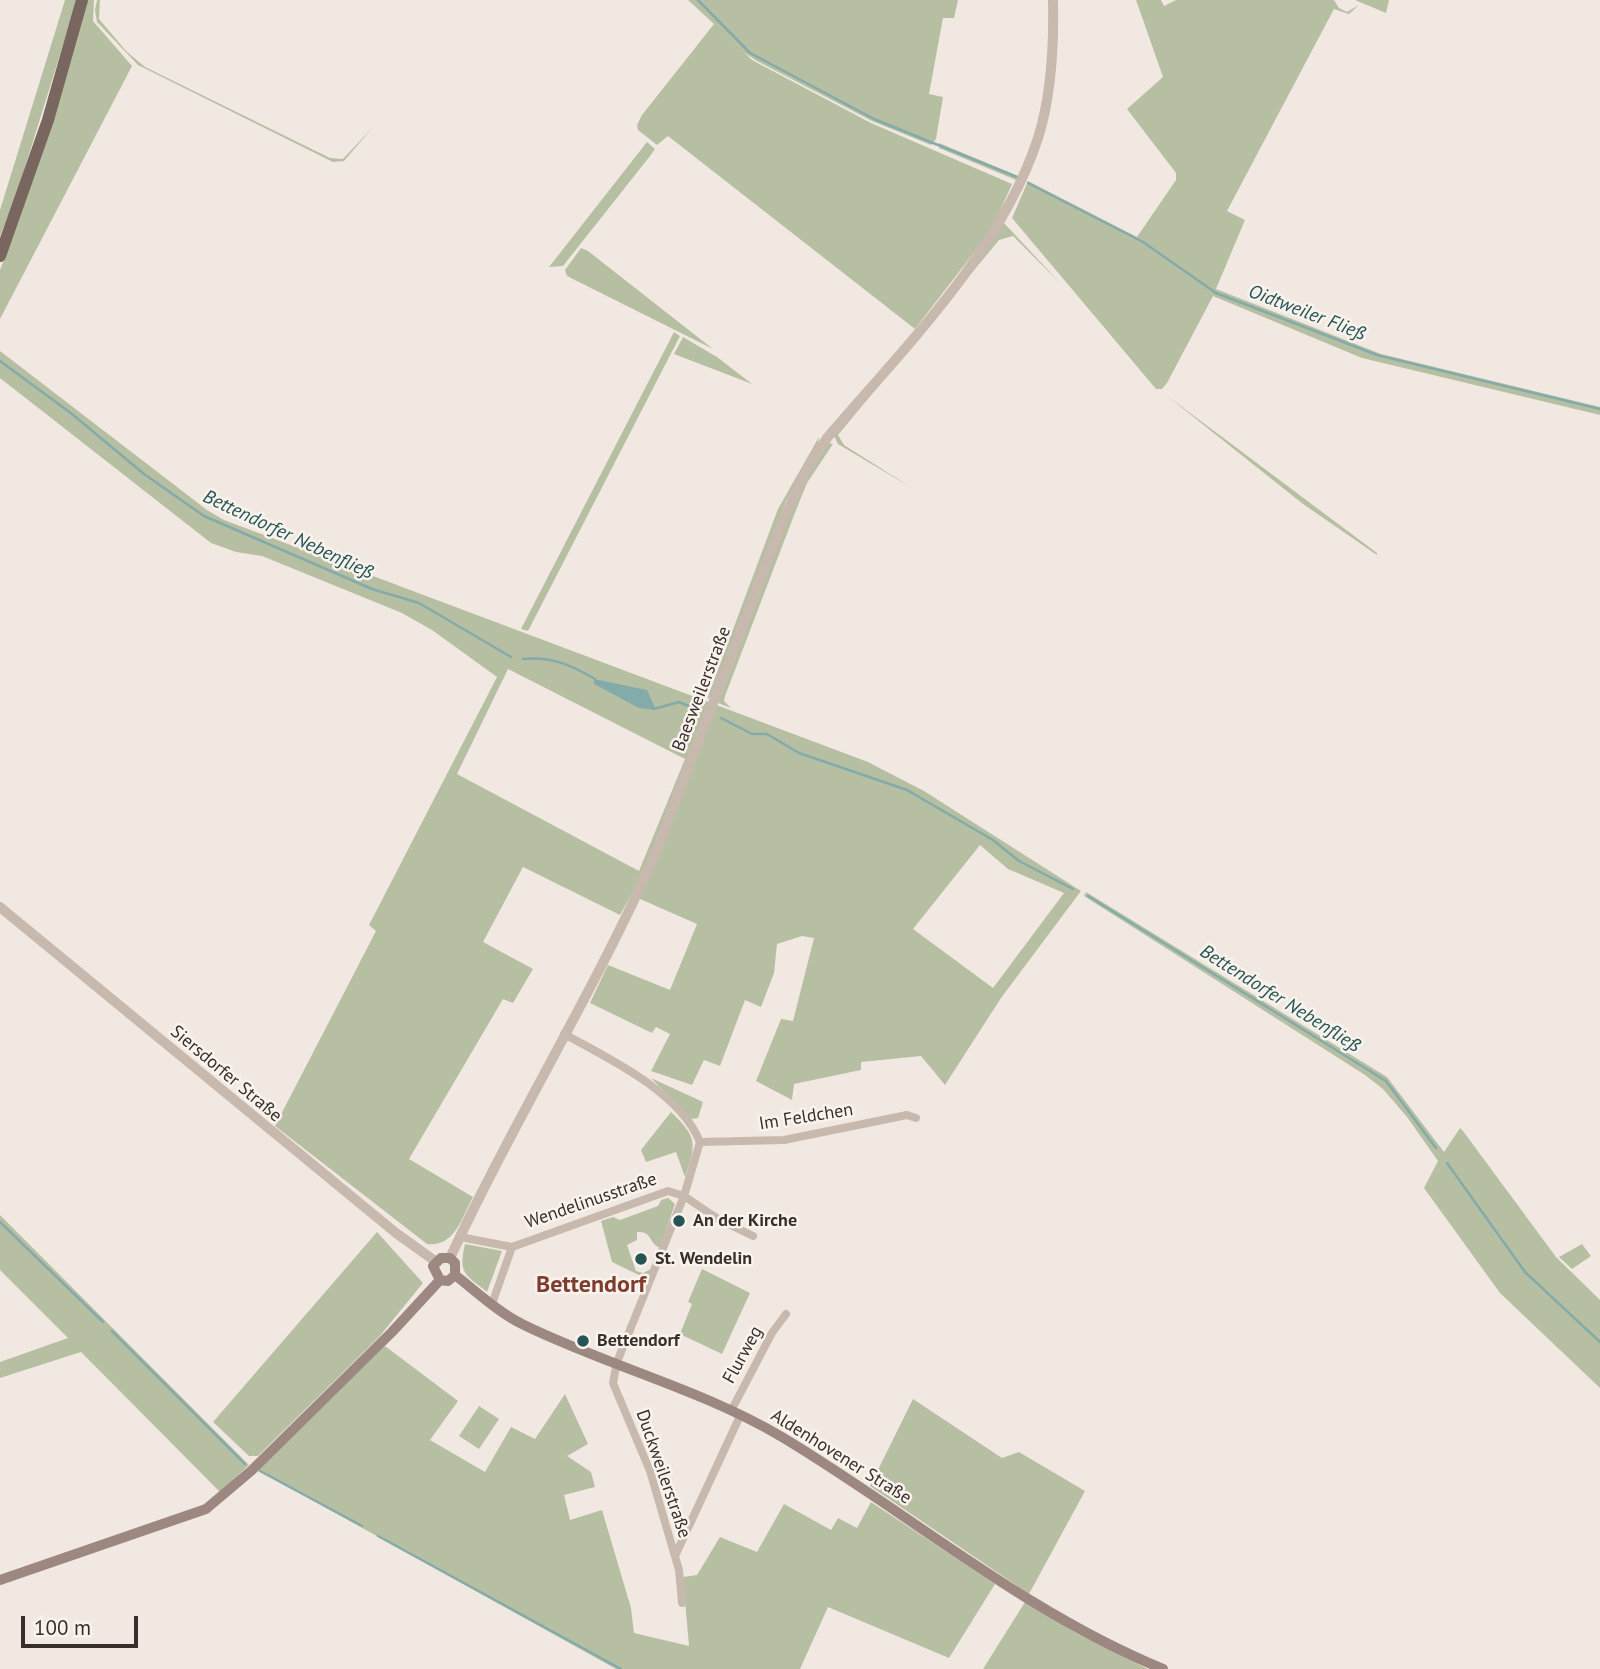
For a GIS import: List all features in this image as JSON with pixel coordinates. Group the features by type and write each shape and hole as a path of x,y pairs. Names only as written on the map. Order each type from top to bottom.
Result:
{"main road":[{"path":"0,256 48,120 82,0"},
{"path":"444,1257 450,1258 456,1266 455,1275 448,1281 439,1280 433,1272 435,1261 444,1257"},
{"name":"Aldenhovener Straße","path":"455,1275 523,1324 736,1414 780,1436 1038,1605 1133,1657 1163,1669"},
{"path":"0,1580 206,1509 243,1478 392,1332 439,1280"}],"street":[{"name":"Baesweilerstraße","path":"450,1258 631,908 654,857 784,518 807,469 827,438 976,260 1003,219 1020,184 1039,137 1047,99 1053,45 1053,0"},
{"name":"Siersdorfer Straße","path":"0,907 386,1225 435,1261"},
{"path":"564,1034 648,1082 691,1125 699,1142 684,1196 617,1363"},
{"name":"Im Feldchen","path":"699,1142 785,1140 907,1115 916,1118"},
{"name":"Wendelinusstraße","path":"512,1247 668,1191 684,1196 718,1219 753,1236"},
{"path":"460,1237 512,1247 492,1304"},
{"name":"Flurweg","path":"736,1414 772,1333 786,1314"},
{"name":"Duckweilerstraße","path":"617,1363 613,1383 650,1471 675,1556 682,1603"},
{"name":"Duckweilerstraße","path":"675,1556 736,1414"}],"green space":[{"path":"65,0 77,0 16,196 0,236 0,210"},
{"path":"87,0 94,0 93,21 132,66 0,319 0,270 22,211"},
{"path":"97,0 100,0 99,19 127,52 145,67 330,158 343,159 373,127 344,161 333,162 138,65 97,22"},
{"path":"688,0 958,0 954,18 943,18 929,94 943,97 936,139 931,145 872,121 757,61 715,24 752,60 871,123 1012,184 992,229 915,329 668,136 657,145 638,130 637,125 642,115 714,24"},
{"path":"1136,0 1161,0 1164,6 1176,0 1334,0 1339,8 1347,12 1359,5 1349,14 1334,9 1227,211 1245,220 1216,289 1381,354 1600,407 1600,415 1362,358 1213,296 1167,383 1162,389 1156,389 1012,218 1028,181 1137,237 1176,180 1176,173 1127,109 1163,77"},
{"path":"1355,0 1389,0 1386,13"},
{"path":"647,142 655,149 650,156 563,266 549,267"},
{"path":"939,143 1018,176 1016,180 939,148"},
{"path":"1004,223 1062,285 1013,236 999,240 838,435 844,445 912,488 838,444 834,436 976,264"},
{"path":"581,248 713,349 567,276 565,270"},
{"path":"674,332 680,336 528,631 521,629"},
{"path":"683,337 717,357 752,384 674,354"},
{"path":"0,351 207,510 224,520 868,762 924,791 1081,891 1001,998 945,1085 921,1056 861,1062 861,1070 794,1084 792,1100 756,1081 781,1019 793,1021 814,938 802,936 777,944 774,973 761,1007 745,1000 720,1066 704,1060 692,1085 651,1071 670,1034 656,1027 652,1033 590,1003 608,965 670,990 697,924 631,895 620,915 523,867 483,942 533,969 513,1003 503,999 409,1159 473,1197 451,1236 437,1244 427,1244 275,1126 376,931 369,925 497,677 432,630 402,613 262,556 236,552 211,543 0,378","holes":["508,669 685,759 639,871 457,774","980,845 1008,869 1064,893 993,988 913,929"]},
{"path":"1166,395 1377,553 1377,555 1303,504"},
{"path":"819,437 818,444 786,501 711,697 707,699 778,509"},
{"path":"829,443 833,444 807,483 725,696 724,701 731,708 718,703 791,511 804,482"},
{"path":"1086,892 1387,1077 1444,1152 1460,1128 1556,1257 1600,1300 1600,1388 1500,1293 1424,1188 1438,1161 1383,1089 1084,896"},
{"path":"651,1078 703,1102 698,1118 691,1119"},
{"path":"671,1112 686,1128 692,1141 692,1156 685,1177 676,1152 646,1162 641,1150"},
{"path":"668,1198 675,1204 660,1248 642,1232 637,1232 637,1240 627,1245 636,1271 643,1273 651,1269 647,1279 612,1262 601,1221 613,1217 620,1220 658,1206 661,1200"},
{"path":"0,1215 249,1465 220,1492 81,1352 0,1378 0,1362 68,1338 0,1270"},
{"path":"377,1232 423,1283 379,1337 258,1456 249,1456 213,1422"},
{"path":"465,1244 502,1251 487,1292 473,1281 463,1268"},
{"path":"1582,1244 1591,1256 1572,1269 1559,1257"},
{"path":"702,1269 750,1293 722,1354 680,1334 692,1304 688,1302"},
{"path":"385,1346 458,1401 430,1440 485,1472 511,1427 535,1439 565,1394 588,1444 567,1456 591,1472 595,1487 564,1495 570,1520 602,1510 631,1608 634,1633 689,1646 683,1577 697,1575 720,1537 757,1552 784,1504 831,1530 838,1518 857,1528 871,1502 995,1584 949,1658 828,1607 800,1669 616,1669 258,1470"},
{"path":"913,1399 1002,1458 1019,1452 1085,1491 1029,1594 870,1486"},
{"path":"479,1406 499,1419 479,1449 459,1436"},
{"path":"1025,1602 1078,1634 1148,1669 983,1669"}],"water":[{"path":"594,679 647,690 656,710 639,708 594,684"}],"waterway":[{"name":"Oidtweiler Fließ","path":"698,0 750,53 874,119 1017,177"},
{"name":"Oidtweiler Fließ","path":"1028,183 1143,242 1216,293 1377,355 1600,409"},
{"name":"Bettendorfer Nebenfließ","path":"0,361 72,414 144,474 204,516 372,589 419,603 511,657"},
{"name":"Bettendorfer Nebenfließ","path":"523,659 543,659 560,663 595,679"},
{"name":"Bettendorfer Nebenfließ","path":"654,709 679,702 696,709"},
{"name":"Bettendorfer Nebenfließ","path":"721,718 752,734 767,734 799,753 907,790 993,840 1019,861 1073,889"},
{"name":"Bettendorfer Nebenfließ","path":"1088,896 1386,1081 1436,1148"},
{"name":"Bettendorfer Nebenfließ","path":"1447,1163 1525,1272 1600,1342"},
{"path":"0,1222 103,1322"},
{"path":"112,1331 245,1464"},
{"path":"260,1471 362,1526"},
{"path":"378,1536 621,1669"}],"place":[{"name":"An der Kirche","path":"679,1221"},
{"name":"St. Wendelin","path":"641,1259"},
{"name":"Bettendorf","path":"583,1341"}],"district":[{"name":"Bettendorf","path":"591,1285"}]}
